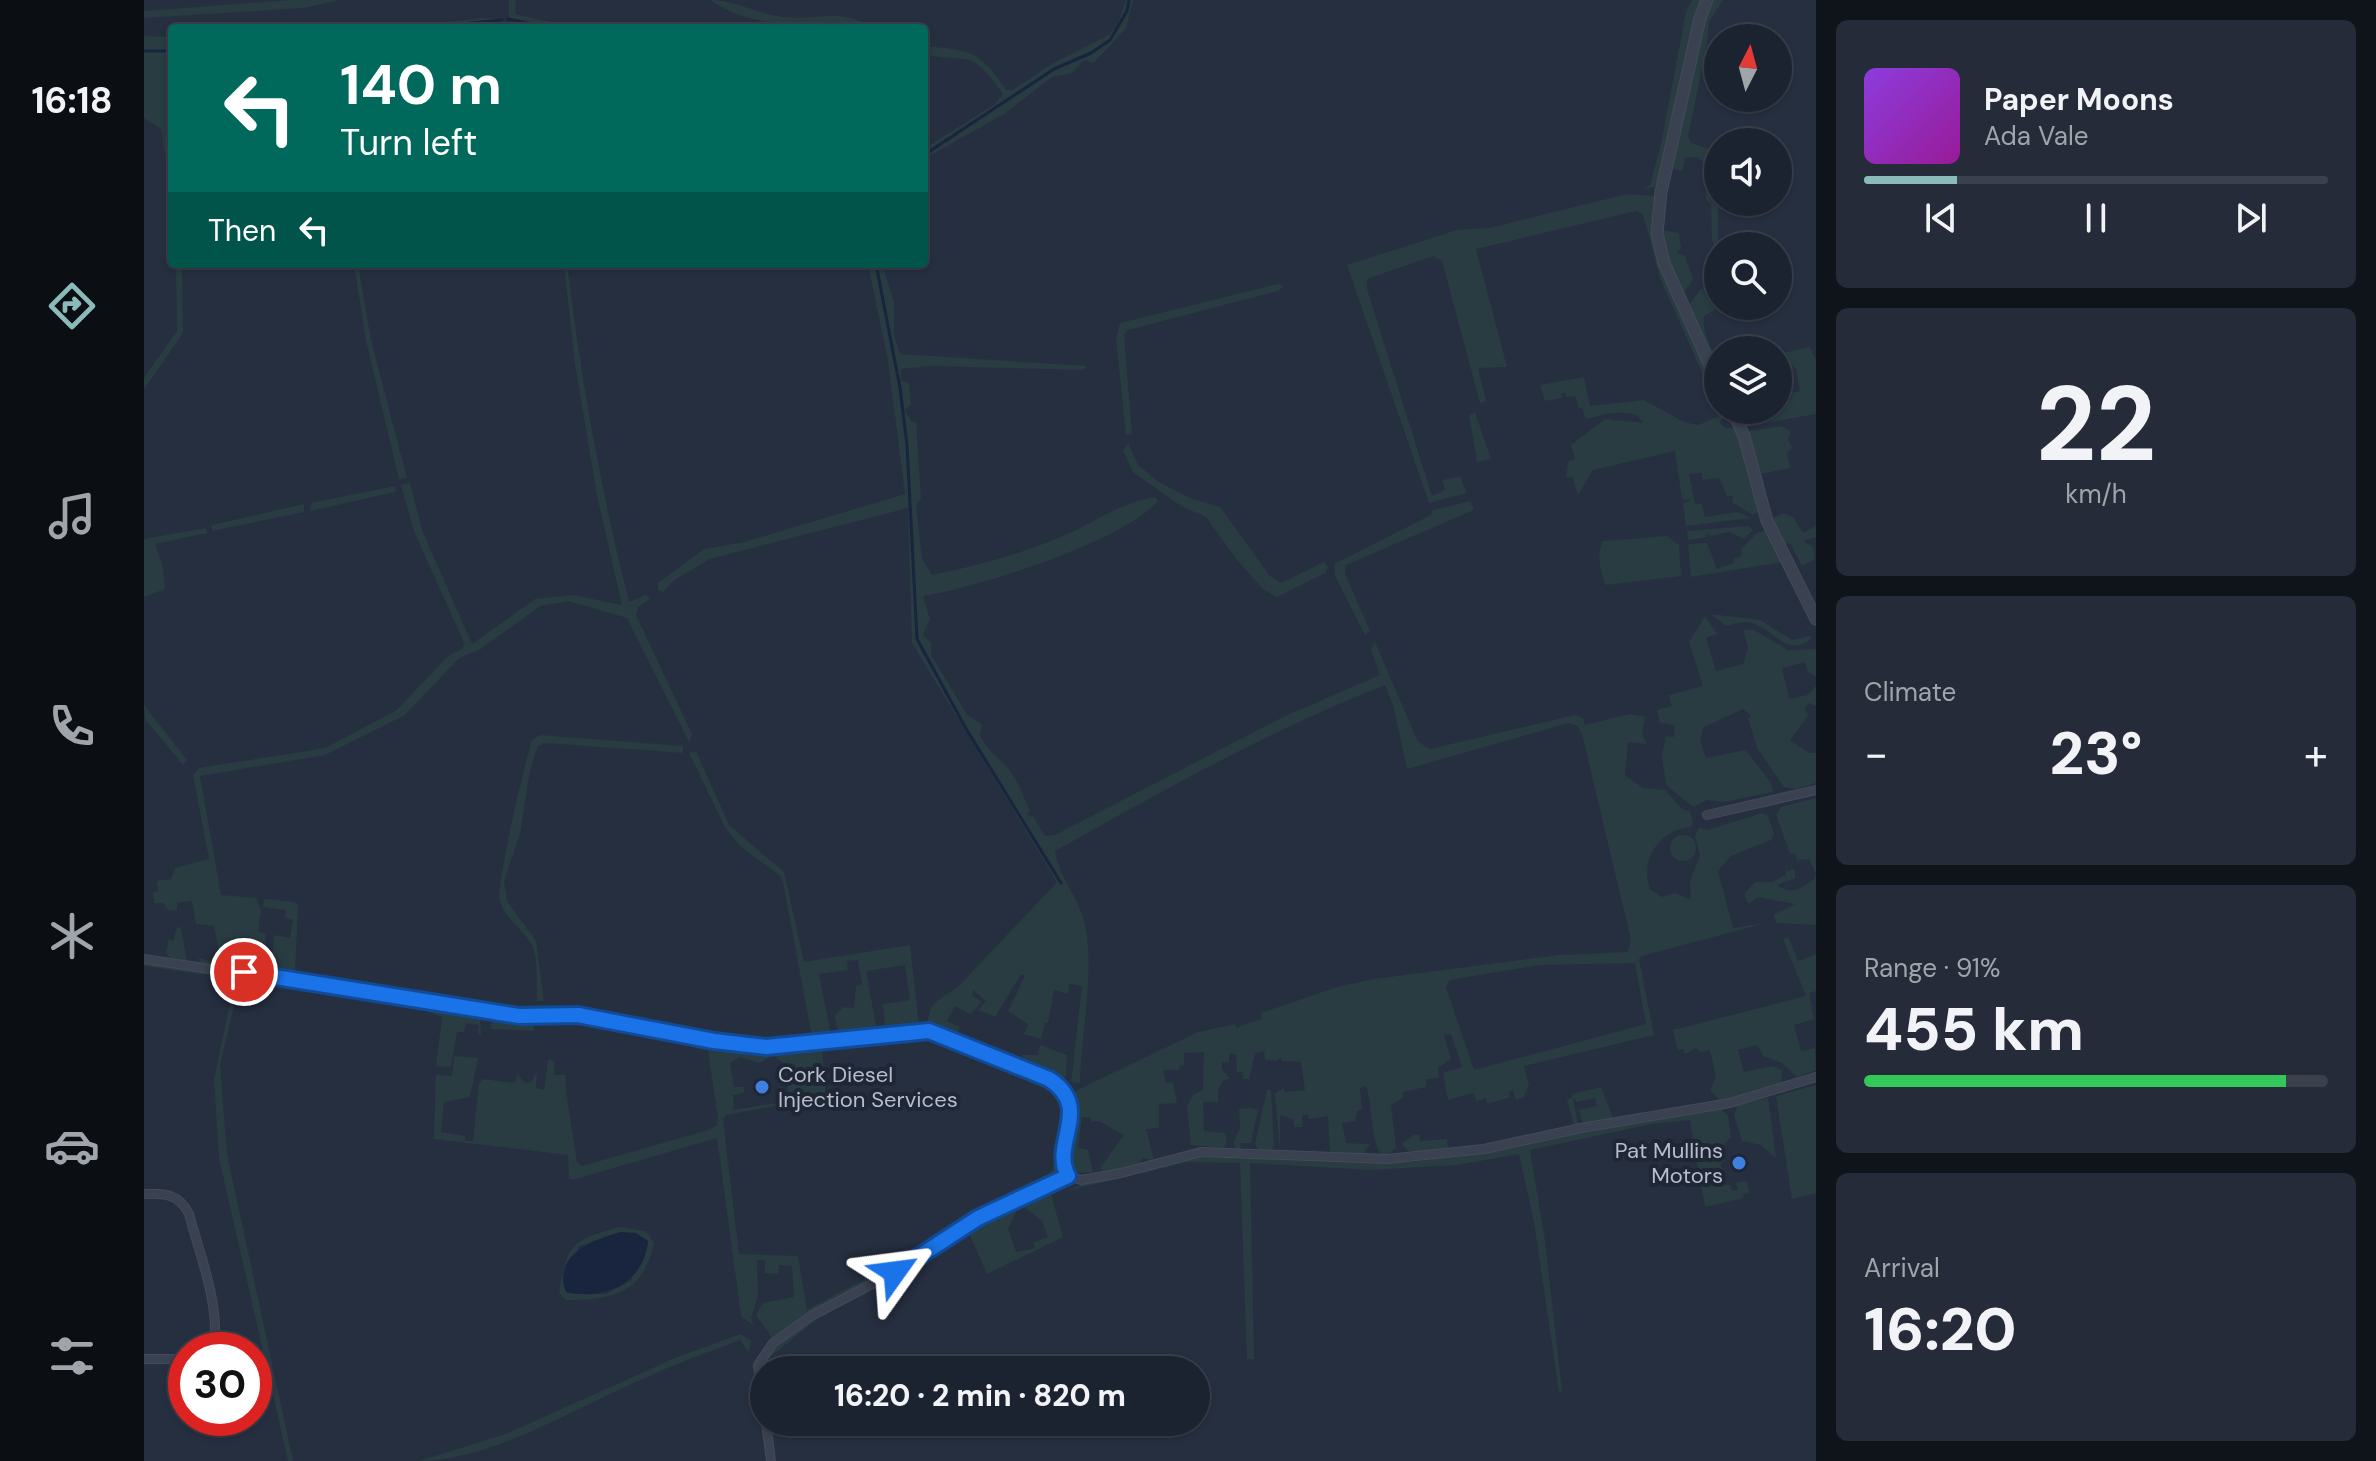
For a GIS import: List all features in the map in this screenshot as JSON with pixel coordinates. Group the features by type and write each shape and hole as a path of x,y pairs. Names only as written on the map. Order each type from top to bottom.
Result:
{"street":[{"path":"1704,352 1664,263 1657,233 1661,192 1700,18 1707,0"},
{"path":"1738,424 1767,521 1816,619"},
{"path":"1707,815 1816,790"},
{"path":"144,959 519,1016 578,1015 714,1041 766,1047 935,1032 1049,1079 1061,1088 1069,1101 1070,1113 1064,1165 1068,1176"},
{"path":"764,1356 773,1343 811,1316 906,1265 978,1218 1068,1176 1081,1180 1097,1178 1201,1152 1373,1159 1463,1152 1730,1103 1816,1077"},
{"path":"144,1194 172,1195 183,1201 213,1303 216,1332"},
{"path":"144,1359 168,1359"},
{"path":"768,1436 771,1461"}],"green space":[{"path":"291,0 340,0 303,8 144,18 144,11"},
{"path":"509,0 516,0 515,14 559,24 522,24 509,21"},
{"path":"710,0 783,17 840,16 865,24 770,22 754,20 724,9"},
{"path":"1126,0 1133,0 1126,28 1094,63 1084,60 1072,73 1052,77 1004,114 928,157 928,146 995,104 1003,94 977,64 970,60 928,55 928,46 972,54 989,67 1006,90 1013,90 1053,63 1109,35 1118,24"},
{"path":"1692,0 1703,0 1658,186 1641,190 1650,185 1661,144 1686,12"},
{"path":"1711,0 1723,0 1709,24 1704,24 1704,58 1688,137 1691,143 1704,147 1704,164 1699,158 1685,157 1682,171 1672,168 1698,42"},
{"path":"485,18 502,19 503,22 500,24 428,24"},
{"path":"144,36 168,37 168,174 161,129 144,118"},
{"path":"1627,194 1656,196 1654,220 1657,245 1673,296 1704,363 1704,377 1660,278 1643,214 1636,211 1476,249 1507,367 1478,368 1486,401 1480,403 1442,261 1433,256 1367,279 1367,289 1432,496 1445,490 1442,480 1460,477 1467,493 1429,503 1347,265 1457,230 1489,228"},
{"path":"1711,216 1718,216 1718,232 1712,232"},
{"path":"1663,220 1663,230 1679,233 1681,248 1677,253 1685,256 1693,279 1686,290 1679,290 1662,248"},
{"path":"176,268 182,268 183,333 144,389 144,378 177,331"},
{"path":"355,268 359,268 371,340 407,478 399,479 366,341"},
{"path":"564,268 568,268 585,392 601,476 629,602 646,595 650,599 638,607 636,615 692,734 689,742 627,618 568,601 540,606 481,649 459,658 405,715 325,755 200,776 221,895 256,898 261,910 258,932 266,934 264,963 259,970 201,963 198,958 209,961 220,957 214,926 196,924 192,901 177,903 177,910 169,911 163,903 154,903 153,892 158,891 157,881 171,879 175,868 209,859 193,775 199,768 325,748 397,710 447,657 463,648 464,643 414,531 401,485 410,483 422,530 472,644 535,599 573,595 622,605 597,496 575,364"},
{"path":"869,268 883,268 894,302 894,335 900,354 1086,366 1084,370 929,366 901,369 900,380 909,383 911,404 905,410 911,421 916,423 921,498 916,505 922,559 932,575 1031,548 1131,503 1155,497 1158,501 1115,532 1083,547 1012,573 923,596 930,619 923,635 931,643 931,655 968,716 982,724 980,736 1013,775 1030,811 1027,815 1033,816 1045,836 1055,835 1283,717 1380,675 1371,650 1375,642 1418,742 1430,749 1575,715 1583,718 1585,725 1630,714 1645,717 1642,734 1647,744 1628,742 1625,775 1643,788 1665,790 1681,808 1690,812 1693,821 1691,827 1669,834 1654,848 1648,868 1650,889 1662,897 1675,893 1691,900 1690,881 1700,855 1695,836 1699,828 1708,830 1762,813 1768,816 1774,834 1771,840 1731,856 1718,871 1733,928 1766,923 1642,956 1639,959 1654,1035 1524,1066 1529,1085 1524,1097 1516,1100 1513,1090 1509,1092 1510,1097 1488,1104 1486,1098 1477,1101 1473,1093 1448,1100 1443,1073 1462,1067 1451,1034 1444,1035 1451,1059 1438,1068 1439,1078 1426,1079 1426,1087 1403,1092 1403,1098 1391,1105 1396,1147 1389,1154 1381,1154 1377,1148 1366,1086 1360,1088 1362,1109 1357,1111 1355,1121 1342,1123 1346,1143 1370,1144 1363,1154 1330,1155 1328,1116 1309,1119 1308,1114 1302,1116 1303,1127 1294,1127 1294,1120 1280,1115 1280,1152 1275,1093 1284,1088 1285,1092 1305,1090 1301,1062 1282,1061 1281,1057 1276,1061 1265,1060 1264,1051 1255,1053 1249,1079 1243,1079 1242,1072 1237,1072 1236,1054 1229,1054 1229,1062 1222,1062 1222,1069 1230,1079 1224,1080 1218,1090 1218,1102 1203,1102 1204,1131 1225,1133 1227,1141 1224,1148 1191,1145 1187,1107 1193,1095 1203,1090 1204,1052 1184,1053 1184,1065 1179,1066 1180,1070 1163,1070 1166,1083 1173,1082 1177,1103 1159,1104 1159,1128 1146,1129 1154,1160 1143,1158 1138,1166 1104,1172 1100,1168 1124,1135 1099,1121 1091,1122 1091,1118 1082,1117 1078,1148 1088,1150 1093,1172 1074,1173 1067,1163 1075,1110 1073,1092 1198,1032 1235,1024 1236,1028 1261,1019 1261,1013 1337,987 1374,979 1559,955 1628,952 1631,940 1582,734 1577,726 1569,723 1407,769 1393,705 1385,685 1258,741 1055,851 1082,914 1088,944 1080,1083 1071,1082 1082,986 1069,984 1068,994 1054,990 1048,1023 1045,1022 1041,1039 1024,1034 1028,1024 1008,1011 1025,976 1021,974 995,1017 979,1010 986,1001 973,990 972,995 982,1002 971,1014 955,1006 947,1021 960,1027 957,1034 928,1023 930,1011 936,1002 957,988 1057,882 912,643 908,508 710,559 673,581 663,592 658,590 658,583 704,549 744,542 905,494 888,361","holes":["1635,963 1646,1024 1474,1070 1446,987 1450,980 1540,965"]},
{"path":"1278,284 1284,286 1278,291 1128,330 1124,335 1132,434 1126,435 1116,339 1120,323"},
{"path":"1704,289 1707,336 1704,342 1688,306"},
{"path":"1810,347 1816,360 1816,414 1792,418 1792,393 1800,391 1796,369 1792,366 1792,351"},
{"path":"1584,377 1590,406 1644,400 1684,422 1721,424 1725,428 1737,429 1758,512 1753,515 1732,502 1733,496 1727,496 1719,478 1703,480 1701,473 1689,474 1695,504 1702,504 1705,517 1737,512 1751,518 1686,526 1683,504 1691,500 1682,499 1675,451 1593,470 1578,495 1572,476 1566,478 1568,462 1575,459 1571,445 1605,419 1643,423 1637,415 1624,413 1586,419 1582,408 1578,408 1576,396 1566,397 1566,393 1561,394 1562,398 1545,401 1540,385"},
{"path":"1475,412 1491,459 1477,462 1469,415"},
{"path":"1781,426 1791,432 1788,440 1793,448 1787,452 1790,468 1761,474 1770,509 1748,435 1750,431"},
{"path":"1128,443 1138,465 1159,482 1192,499 1220,507 1270,576 1281,583 1324,562 1328,567 1325,573 1277,597 1263,589 1206,517 1181,506 1133,472 1123,451"},
{"path":"395,486 396,492 310,511 311,503"},
{"path":"1470,501 1474,510 1346,565 1345,574 1370,631 1365,635 1335,576 1334,564 1431,515 1433,510"},
{"path":"304,504 304,512 212,531 212,525"},
{"path":"1784,513 1794,518 1803,533 1816,526 1816,537 1803,541 1813,547 1815,559 1802,566 1790,543 1783,545 1771,519"},
{"path":"1748,526 1753,530 1743,539 1730,532 1709,536 1708,532 1706,537 1688,540 1687,531"},
{"path":"206,528 207,533 155,544 163,567 165,589 144,597 144,539"},
{"path":"1767,530 1783,562 1691,577 1688,544 1707,543 1717,569 1734,563 1733,559 1742,556 1741,549 1757,533"},
{"path":"1667,536 1679,545 1681,576 1606,585 1600,563 1603,541"},
{"path":"1711,614 1760,620 1792,640 1811,636 1811,639 1795,646 1787,644 1760,626 1746,622 1726,626"},
{"path":"1705,616 1717,634 1706,638 1716,671 1743,664 1748,647 1743,630 1754,630 1788,650 1816,649 1816,676 1808,672 1805,662 1782,668 1789,699 1807,695 1816,686 1816,706 1809,703 1804,710 1809,714 1790,740 1809,753 1816,753 1816,783 1796,789 1784,787 1757,748 1748,718 1751,716 1743,709 1704,727 1700,740 1706,758 1746,750 1771,783 1773,792 1724,802 1707,800 1693,807 1666,785 1662,755 1666,736 1674,737 1675,725 1660,723 1657,710 1672,706 1669,695 1703,686 1689,642"},
{"path":"144,705 187,760 183,765 145,719"},
{"path":"540,735 683,746 683,753 545,743 538,746 530,770 520,834 504,881 507,901 536,941 544,1001 537,1001 532,946 500,902 502,874 528,752 532,740"},
{"path":"696,751 729,825 784,872 804,962 910,945 919,1027 889,1030 885,1026 883,1004 910,1000 905,965 866,971 877,1031 845,1035 837,1029 835,1016 843,1007 854,1008 856,986 862,984 858,960 847,961 848,970 819,974 830,1030 825,1036 769,1043 769,1039 812,1037 783,882 780,876 740,846 725,827 689,753"},
{"path":"1816,798 1816,873 1809,859 1797,860 1795,853 1790,854 1776,815 1781,807"},
{"path":"1683,835 1692,839 1696,848 1692,857 1683,861 1674,857 1670,848 1674,839"},
{"path":"1786,866 1787,871 1795,869 1795,878 1777,885 1786,890 1805,886 1816,873 1816,925 1777,923 1773,915 1795,904 1757,897 1749,904 1744,894 1755,882 1772,882 1786,875"},
{"path":"264,899 295,902 298,906 295,973 510,1006 557,1005 592,1010 759,1040 759,1043 615,1016 558,1012 529,1014 275,973 271,964 274,935 290,938 293,920 285,918 286,910 263,907"},
{"path":"177,927 181,928 187,961 170,959 166,952 169,939 173,941"},
{"path":"1788,937 1798,961 1816,954 1816,991 1809,993 1814,1019 1794,1025 1801,1051 1815,1048 1816,1070 1797,1077 1782,1063 1763,1056 1757,1045 1738,1050 1744,1072 1772,1066 1782,1070 1781,1083 1743,1096 1719,1100 1710,1090 1716,1077 1710,1050 1701,1052 1696,1048 1685,1054 1684,1049 1678,1050 1673,1030 1806,996 1783,939"},
{"path":"144,961 393,1000 401,1007 313,989 240,980 220,1065 227,1154 265,1332 259,1332 219,1158 214,1080 235,979 144,966"},
{"path":"406,1004 480,1013 481,1035 478,1034 479,1025 466,1023 464,1032 457,1032 451,1067 436,1066 442,1017"},
{"path":"494,1015 533,1021 534,1031 490,1029"},
{"path":"656,1032 768,1054 768,1058 759,1063 740,1057 730,1063 734,1087 744,1087 744,1093 733,1095 734,1110 789,1101 787,1075 795,1069 795,1064 786,1065 774,1056 776,1050 930,1034 1047,1082 1056,1092 1065,1117 1062,1158 1050,1182 773,1339 756,1315 763,1303 794,1297 792,1266 779,1265 778,1274 765,1273 765,1260 757,1260 758,1296 751,1318 754,1326 741,1316 717,1138 572,1180 569,1178 568,1155 434,1139 436,1075 452,1076 454,1056 478,1058 470,1097 444,1102 441,1132 465,1136 465,1141 473,1141 479,1083 483,1079 515,1083 517,1074 525,1083 531,1082 537,1072 536,1088 544,1090 548,1060 554,1061 554,1075 565,1075 577,1162 582,1166 717,1125 708,1051 655,1037","holes":["933,1039 1045,1086 1061,1106 1053,1168 1047,1176 983,1207 893,1264 807,1310 798,1256 739,1254 723,1120 726,1115 826,1096 822,1049"]},
{"path":"1040,1045 1067,1055 1066,1076 1061,1080 1020,1061 1023,1055 1038,1055"},
{"path":"1816,1085 1816,1193 1792,1199 1776,1096"},
{"path":"1601,1087 1613,1118 1658,1109 1583,1125 1579,1110 1597,1106 1595,1098 1577,1102 1573,1098 1578,1125 1574,1126 1567,1099 1572,1098 1572,1094"},
{"path":"1267,1090 1271,1090 1274,1147 1270,1152 1259,1151 1255,1144"},
{"path":"1768,1098 1776,1158 1761,1145 1742,1141 1734,1115 1738,1105"},
{"path":"1239,1109 1258,1110 1251,1143 1241,1143 1240,1149 1236,1149 1233,1142 1240,1129"},
{"path":"1721,1109 1728,1116 1731,1137 1723,1146 1725,1161 1721,1163 1725,1185 1730,1185 1732,1191 1738,1190 1736,1183 1747,1181 1749,1193 1743,1194 1744,1198 1705,1207 1690,1120 1652,1124 1530,1150 1545,1241 1562,1391 1559,1392 1534,1222 1519,1154 1457,1165 1371,1170 1250,1163 1254,1359 1247,1359 1240,1163 1188,1162 1066,1191 1083,1184 1200,1156 1410,1162 1489,1152 1586,1130"},
{"path":"1419,1135 1420,1141 1447,1139 1448,1149 1411,1153 1402,1144"},
{"path":"1051,1194 1063,1237 987,1274 968,1231 907,1271 817,1319 768,1356 798,1328 828,1308 1010,1205 1017,1210 1008,1229 1016,1252 1035,1248 1033,1243 1048,1237 1042,1221 1023,1206"},
{"path":"619,1227 646,1231 654,1243 642,1273 624,1291 598,1298 566,1300 559,1292 565,1263 574,1246 591,1236","holes":["621,1232 632,1280 606,1294 567,1293 563,1284 579,1246"]},
{"path":"740,1334 751,1340 749,1353 740,1340 650,1375 497,1445 470,1454 419,1461 506,1434 675,1358"},
{"path":"272,1363 293,1461 288,1461 272,1391"}],"water":[{"path":"621,1232 636,1233 648,1241 645,1256 631,1278 620,1286 595,1294 566,1292 563,1279 570,1258 588,1244"}],"waterway":[{"path":"928,152 1054,69 1091,53 1110,40 1127,11 1129,0"},
{"path":"508,19 532,24"},
{"path":"462,24 502,20"},
{"path":"144,51 168,51"},
{"path":"877,268 900,388 907,445 917,639 965,727 1061,883"}],"place":[{"name":"Cork Diesel Injection Services","path":"762,1087"},
{"name":"Pat Mullins Motors","path":"1739,1163"}],"route":[{"path":"244,972 519,1016 578,1015 714,1041 766,1047 929,1031 943,1034 1049,1079 1061,1088 1069,1101 1070,1113 1064,1165 1068,1176 978,1218 895,1272"}]}
